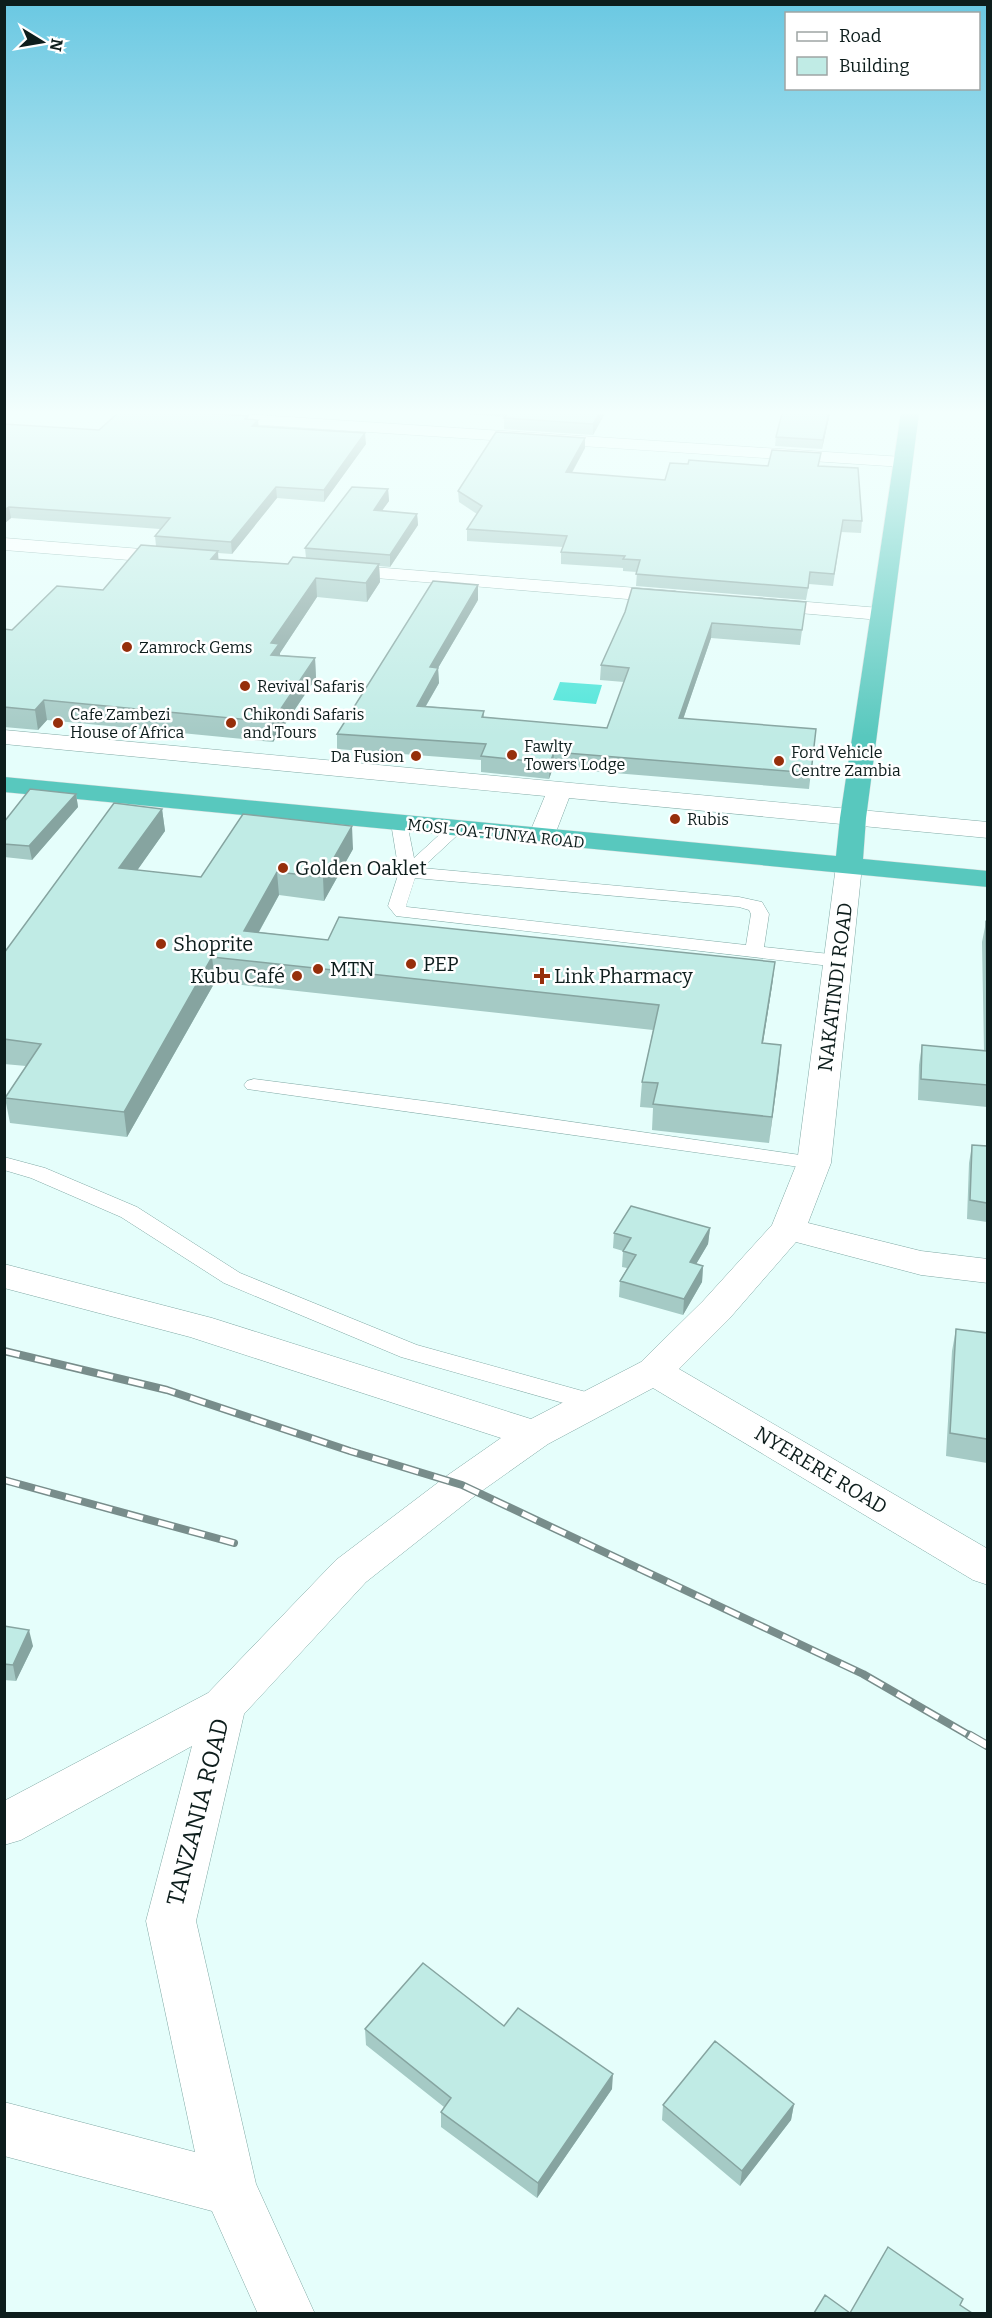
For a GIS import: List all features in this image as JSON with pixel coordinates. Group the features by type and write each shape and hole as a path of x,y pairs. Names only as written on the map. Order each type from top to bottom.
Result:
{"highway":[{"name":"NAKATINDI ROAD","path":"849,866 853,818 894,521"},
{"name":"MOSI-OA-TUNYA ROAD","path":"4,784 987,879"}],"street":[{"path":"4,544 194,559"},
{"path":"312,568 691,598"},
{"path":"738,602 880,614"},
{"path":"4,737 987,830"},
{"path":"541,837 560,789"},
{"name":"NAKATINDI ROAD","path":"534,1434 654,1371 716,1310 788,1229 814,1162 849,866"},
{"path":"788,1229 921,1263 987,1271"},
{"path":"4,1276 208,1330 534,1434"},
{"name":"NYERERE ROAD","path":"654,1371 987,1569"},
{"name":"TANZANIA ROAD","path":"287,2313 230,2188 171,1921 224,1706 351,1571 462,1485 534,1434"},
{"path":"4,1825 224,1706"},
{"path":"4,2128 230,2188"}],"lane":[{"path":"399,823 408,872 397,906 402,912 839,961"},
{"path":"408,872 456,829"},
{"path":"408,872 727,901 756,906 760,914 754,951"},
{"path":"254,1085 814,1162"},
{"path":"4,1163 38,1173 129,1212 232,1278 409,1351 595,1403"}],"water":[{"path":"560,682 602,685 596,704 553,700"}],"building":[{"path":"167,521 248,521 231,542 155,536"},
{"path":"326,521 412,521 390,555 305,548"},
{"path":"472,521 843,521 834,574 810,572 808,588 636,574 640,560 623,559 625,556 561,552 567,536 467,529"},
{"path":"141,545 218,551 211,559 288,564 293,557 379,564 366,583 316,578 271,643 279,644 271,655 315,658 272,722 44,700 35,710 4,707 4,629 12,630 57,586 103,590"},
{"path":"433,581 478,585 430,667 438,668 417,706 484,711 482,717 607,728 629,668 601,665 625,612 632,588 806,602 802,630 712,623 679,718 816,729 811,773 554,752 550,763 481,756 486,744 337,734"},
{"path":"30,789 76,794 29,846 4,844 4,822"},
{"path":"114,803 162,809 119,868 201,877 243,814 352,826 323,877 277,872 244,931 328,940 339,917 775,962 762,1043 781,1045 772,1117 653,1104 658,1083 642,1082 659,1005 212,957 124,1112 5,1098 41,1044 4,1039 4,953"},
{"path":"986,922 987,923 987,1005"},
{"path":"922,1045 987,1051 987,1085 921,1079"},
{"path":"972,1145 987,1146 987,1203 970,1200"},
{"path":"631,1206 710,1228 690,1262 703,1266 684,1299 620,1281 636,1255 623,1251 631,1238 614,1233"},
{"path":"956,1329 987,1333 987,1439 950,1433"},
{"path":"4,1626 29,1630 13,1665 4,1664"},
{"path":"423,1963 504,2026 518,2008 613,2074 538,2183 441,2112 451,2098 365,2029"},
{"path":"715,2041 794,2104 742,2171 663,2105"},
{"path":"888,2247 963,2299 960,2305 972,2313 850,2313"},
{"path":"825,2295 850,2313 814,2313"}],"railway":[{"path":"4,1351 167,1390 350,1451 462,1485 863,1674 972,1737"},
{"path":"4,1480 234,1543"},
{"path":"969,1735 988,1746"}],"place":[{"name":"Zamrock Gems","path":"127,647"},
{"name":"Revival Safaris","path":"245,686"},
{"name":"Cafe Zambezi House of Africa","path":"58,723"},
{"name":"Chikondi Safaris and Tours","path":"231,723"},
{"name":"Fawlty Towers Lodge","path":"512,755"},
{"name":"Da Fusion","path":"416,756"},
{"name":"Ford Vehicle Centre Zambia","path":"779,761"},
{"name":"Rubis","path":"675,819"},
{"name":"Golden Oaklet","path":"283,868"},
{"name":"Shoprite","path":"161,944"},
{"name":"PEP","path":"411,964"},
{"name":"MTN","path":"318,969"},
{"name":"Kubu Café","path":"297,976"},
{"name":"Link Pharmacy","path":"542,976"}]}
